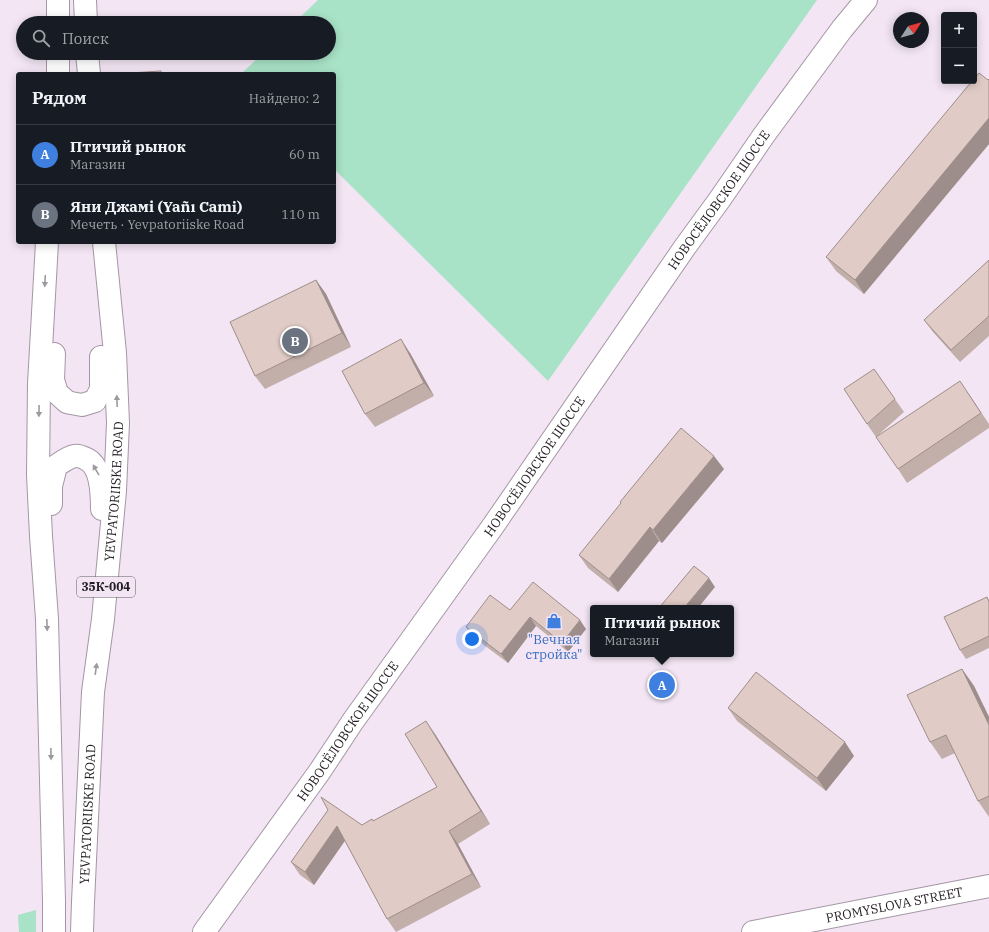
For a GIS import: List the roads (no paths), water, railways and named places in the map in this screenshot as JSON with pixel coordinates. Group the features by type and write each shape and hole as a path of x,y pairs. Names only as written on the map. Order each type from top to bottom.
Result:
{"main road":[{"path":"58,0 58,16"},
{"path":"85,0 86,16"},
{"name":"НОВОСЁЛОВСКОЕ ШОССЕ","path":"204,932 320,771 353,721 416,632 493,526 764,135 842,29 866,0"},
{"path":"58,60 58,72"},
{"path":"87,60 88,72"},
{"path":"47,244 39,384 38,475 46,604 54,932"},
{"path":"43,320 52,333 54,380 57,393 71,404 82,405 95,401 101,389 102,365 98,278 105,248"},
{"name":"YEVPATORIISKE ROAD","path":"82,932 93,692 103,619 115,491 118,423 115,353 105,248"},
{"path":"46,604 54,575 51,486 56,466 67,459 76,456 88,459 95,467 99,475 102,495 96,578 103,619"},
{"path":"93,692 101,746 96,932"},
{"name":"PROMYSLOVA STREET","path":"753,932 989,886"}],"place":[{"name":"Яни Джамі (Yañı Cami)","path":"295,341"},
{"name":"\"Вечная стройка\"","path":"554,621"},
{"name":"Птичий рынок","path":"662,685"}]}
